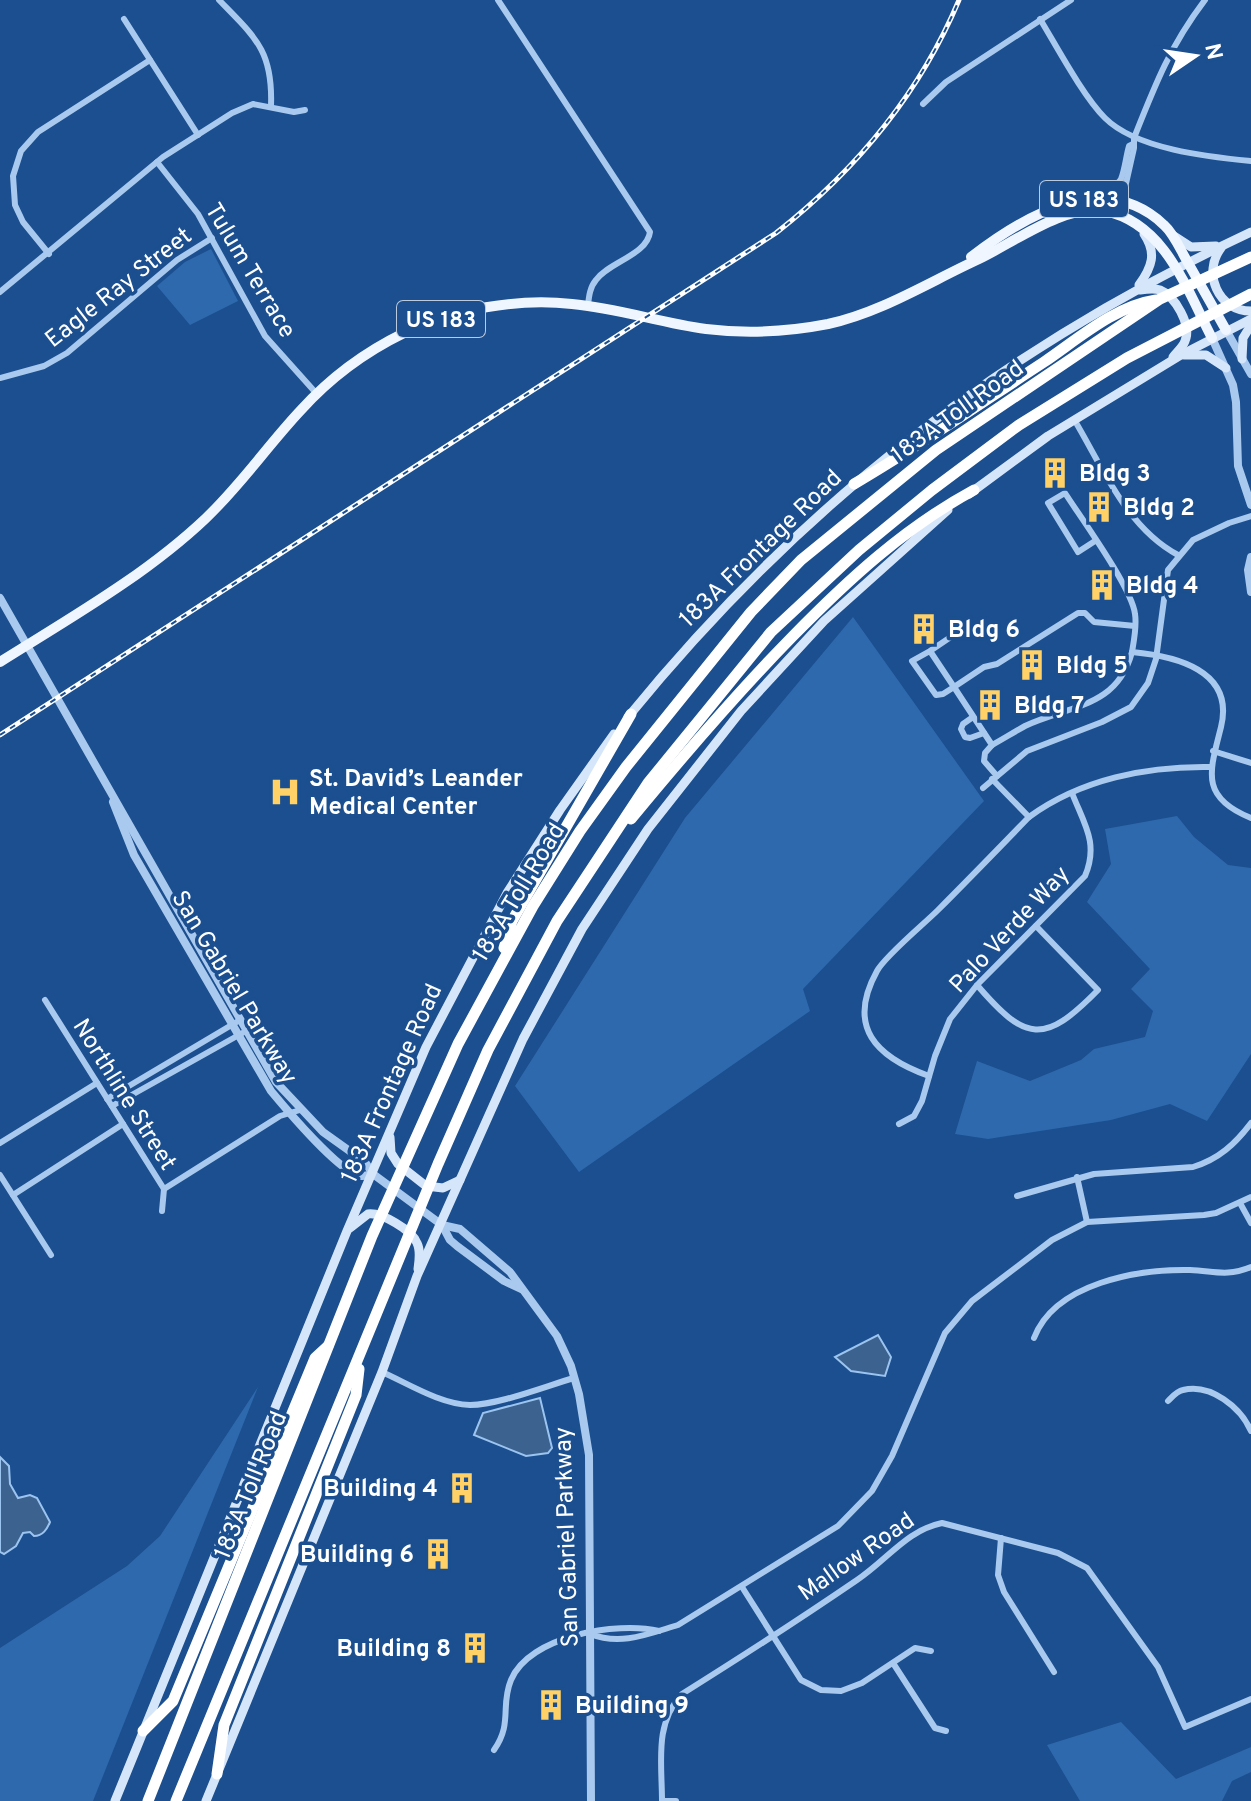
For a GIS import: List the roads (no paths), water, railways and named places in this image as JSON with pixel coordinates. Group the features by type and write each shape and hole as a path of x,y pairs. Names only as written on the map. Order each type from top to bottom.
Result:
{"highway":[{"name":"183A Toll Road","path":"148,1801 372,1236 443,1076 489,983 580,831 626,767 751,612 801,560 936,450 1112,331 1160,299 1251,257"},
{"name":"183A Toll Road","path":"176,1801 463,1105 557,921 648,783 771,632 859,550 932,490 1019,425 1127,358 1251,294"},
{"path":"854,484 894,461 1101,324 1139,303 1160,299"},
{"path":"590,869 731,700 846,582 899,538 941,508 974,490"},
{"path":"499,966 512,921 631,714"},
{"path":"143,1731 173,1701 315,1358 331,1343"},
{"path":"217,1774 224,1725 356,1395 360,1357"}],"main road":[{"name":"US 183","path":"957,268 995,240 1043,212 1089,198 1122,201 1152,215 1191,247 1223,245 1251,232"},
{"path":"1099,211 1122,201"},
{"name":"US 183","path":"0,662 143,569 183,539 229,494 316,393 341,372 376,348 438,319 489,307 526,303 588,305 703,329 790,331 861,315 1062,218 1099,211 1137,224 1161,245 1212,338"},
{"path":"1135,290 1149,271 1153,259 1149,242 1137,224"},
{"name":"US 183","path":"1172,234 1226,330"},
{"path":"1223,245 1212,263 1211,273 1216,288 1225,303 1235,309 1251,311"},
{"name":"183A Frontage Road","path":"115,1801 408,1087 443,1012 507,893 587,771 690,643 748,581 875,465 974,389 1065,330 1223,245"},
{"path":"1135,290 1164,292 1185,321 1185,341 1168,363"},
{"path":"206,1801 382,1372 417,1276 498,1092 555,978 614,879 675,792 741,711 824,621 910,542 1048,436 1181,355 1251,319"},
{"path":"1242,359 1243,338 1251,325"},
{"path":"1181,355 1206,355 1226,368"},
{"path":"390,1134 391,1153 398,1164 426,1186 443,1188 460,1180"},
{"path":"347,1231 368,1214 384,1215 418,1244 417,1276"}],"street":[{"path":"219,0 253,36 267,59 272,78 271,106"},
{"path":"498,0 650,232 646,243 596,279 588,305"},
{"path":"923,104 946,82 1071,0"},
{"path":"1043,212 1051,204 1074,193 1106,189 1121,178 1129,146 1168,54 1205,0"},
{"path":"124,19 198,135"},
{"path":"1040,19 1102,116 1133,141 1251,161"},
{"path":"49,254 23,222 15,206 13,176 21,151 38,132 150,60"},
{"path":"0,292 157,162 242,107 253,104 294,112 305,110"},
{"path":"1122,201 1133,141"},
{"name":"Tulum Terrace","path":"157,162 192,206 212,238 265,336 316,393"},
{"name":"Eagle Ray Street","path":"0,378 44,366 67,353 177,260 212,238"},
{"path":"1226,330 1251,374"},
{"path":"1212,338 1226,368 1236,402 1238,466 1251,505"},
{"path":"1075,421 1137,524 1161,546 1178,555"},
{"path":"1029,817 984,761 985,753 992,745 1025,726 1102,697 1118,685 1128,670 1136,616 1131,598 1065,493 1048,503 1078,552 1095,541"},
{"path":"983,788 1027,751 1102,722 1131,707 1148,683 1156,654 1168,570 1193,540 1206,532 1251,516"},
{"path":"1251,557 1248,570 1251,592"},
{"name":"San Gabriel Parkway","path":"0,598 104,780 236,1023 276,1082 331,1139 365,1162 373,1174 442,1225 457,1246 504,1281 521,1289"},
{"path":"961,630 912,661 936,695 943,694 984,667 997,664 1078,613 1085,613 1094,622 1105,625 1135,626"},
{"path":"930,651 992,745"},
{"path":"1132,652 1156,654 1192,664 1211,679 1221,699 1222,725 1210,767 1219,797 1233,810 1251,818"},
{"path":"973,717 963,724 961,729 965,737 984,733"},
{"path":"1213,751 1251,763"},
{"path":"929,1076 905,1067 882,1053 868,1034 863,1007 877,969 1029,817 1053,800 1151,769 1210,767"},
{"name":"Palo Verde Way","path":"899,1124 914,1116 922,1101 950,1019 977,985 1085,876 1092,859 1090,840 1072,793"},
{"path":"977,985 1005,1017 1037,1030 1057,1025 1074,1014 1098,990 1036,926"},
{"name":"Northline Street","path":"45,1000 164,1189 162,1211"},
{"path":"107,1099 236,1023"},
{"path":"112,1106 242,1033"},
{"name":"San Gabriel Parkway","path":"242,1033 271,1091 288,1112 331,1156 356,1175 373,1174"},
{"path":"0,1143 97,1083"},
{"path":"164,1189 288,1112 300,1110"},
{"path":"1017,1196 1094,1174 1201,1165 1231,1146 1251,1123"},
{"path":"13,1195 123,1124"},
{"path":"0,1175 51,1255"},
{"path":"1077,1177 1087,1222"},
{"path":"494,1750 506,1727 509,1683 519,1665 534,1651 551,1643 605,1629 659,1631 695,1617 838,1526 872,1491 892,1456 938,1347 953,1321 972,1301 1052,1240 1087,1222 1204,1215 1251,1197"},
{"path":"1240,1203 1251,1223"},
{"name":"San Gabriel Parkway","path":"442,1225 460,1229 501,1263 557,1336 574,1378 589,1455 591,1801"},
{"path":"1034,1338 1038,1327 1060,1305 1099,1283 1129,1275 1190,1270 1227,1274 1251,1267"},
{"path":"382,1372 450,1401 471,1405 574,1378"},
{"path":"1168,1401 1180,1390 1212,1394 1234,1406 1251,1431"},
{"name":"Mallow Road","path":"662,1801 662,1733 671,1706 682,1694 873,1569 914,1533 925,1526 942,1523 1058,1553 1087,1568 1158,1667 1185,1727 1251,1699"},
{"path":"1001,1538 998,1575 1004,1592 1054,1672"},
{"path":"742,1587 801,1680 821,1690 841,1691 862,1683 915,1648 931,1651"},
{"path":"893,1663 935,1728 946,1731"},
{"path":"662,1801 676,1801"}],"railway":[{"path":"0,735 776,233 832,184 882,128 925,67 959,0"}],"place":[{"name":"Bldg 3","path":"1055,473"},
{"name":"Bldg 2","path":"1099,507"},
{"name":"Bldg 4","path":"1102,585"},
{"name":"Bldg 6","path":"924,629"},
{"name":"Bldg 5","path":"1032,665"},
{"name":"Bldg 7","path":"990,705"},
{"name":"St. David’s Leander Medical Center","path":"285,792"},
{"name":"Building 4","path":"462,1488"},
{"name":"Building 6","path":"438,1554"},
{"name":"Building 8","path":"475,1648"},
{"name":"Building 9","path":"551,1705"}]}
